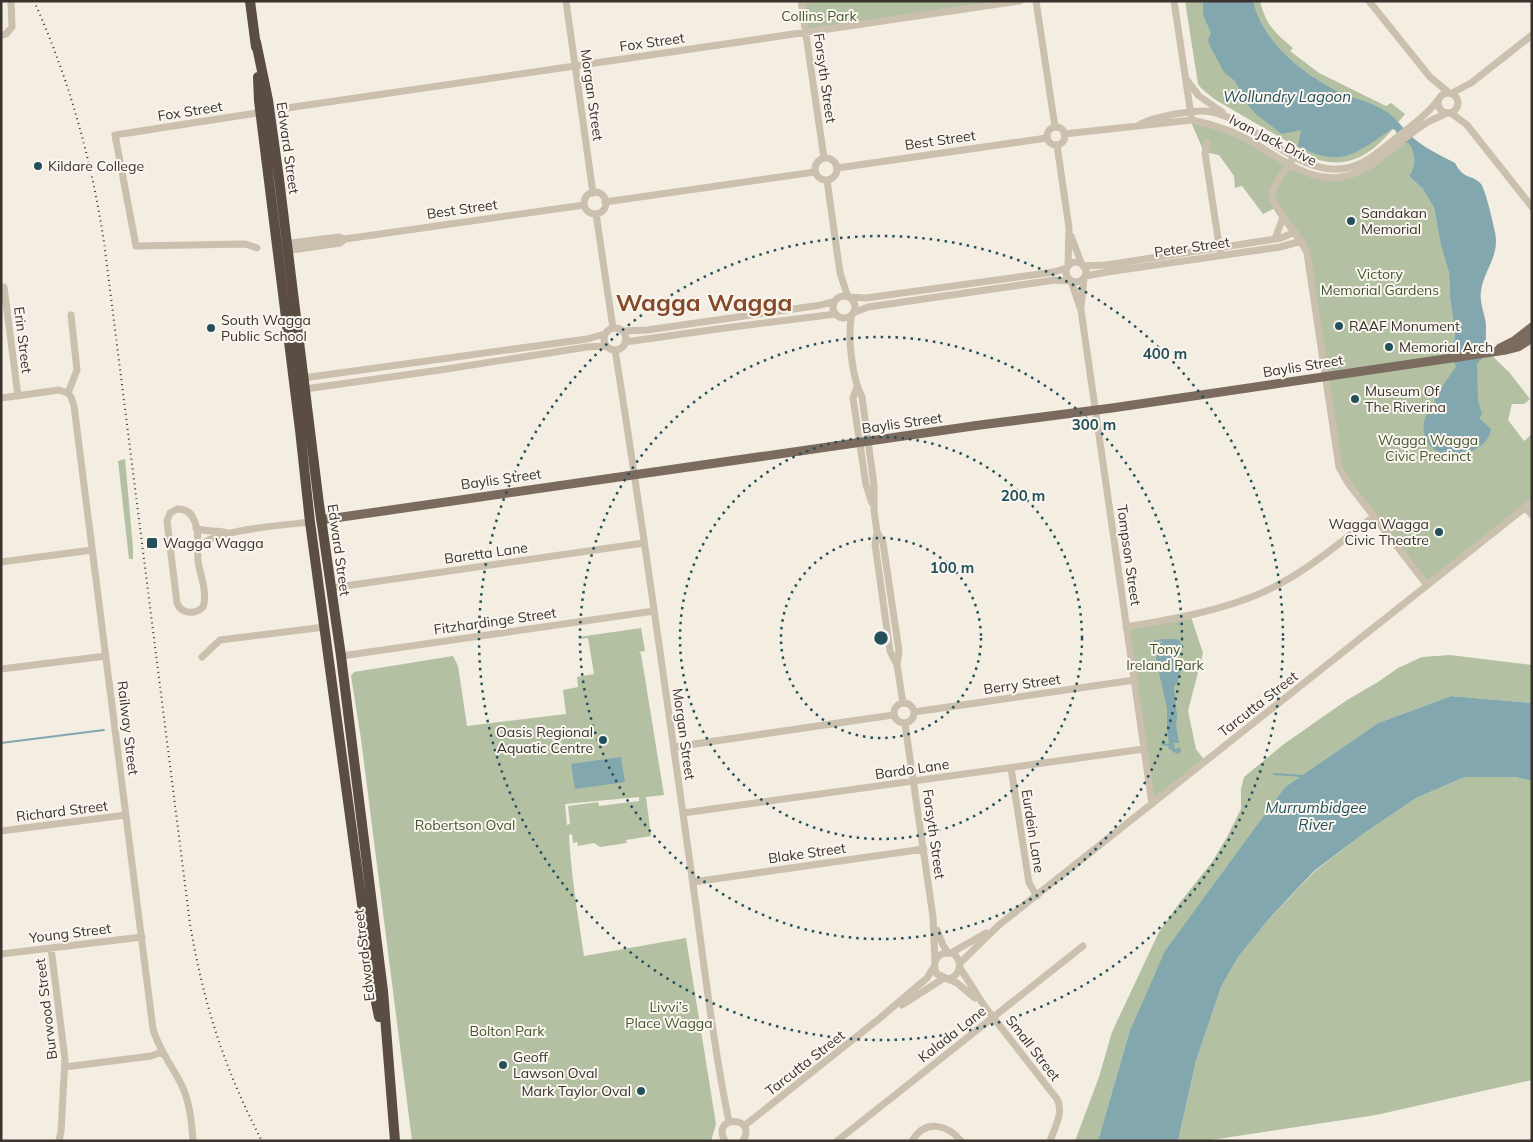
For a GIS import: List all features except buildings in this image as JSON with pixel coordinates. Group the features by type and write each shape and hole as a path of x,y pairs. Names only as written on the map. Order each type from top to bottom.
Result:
{"highway":[{"name":"Edward Street","path":"250,1 265,112 279,179 282,248 310,522 374,992 388,1062"},
{"name":"Edward Street","path":"282,248 304,383 321,520 341,656 383,992 391,1096 397,1141"},
{"path":"310,522 321,520"},
{"path":"329,658 341,656"}],"main road":[{"path":"1488,352 1514,341 1532,327"},
{"path":"1488,352 1512,349 1532,338"},
{"name":"Baylis Street","path":"321,520 1112,408 1488,352"}],"street":[{"path":"1,35 10,32 13,22 11,1"},
{"name":"Morgan Street","path":"566,1 593,193"},
{"name":"Forsyth Street","path":"801,1 824,158"},
{"name":"Fox Street","path":"287,108 1020,1"},
{"path":"1036,1 1055,127"},
{"path":"1174,1 1192,120"},
{"path":"1369,1 1430,77 1456,95 1467,125 1532,206"},
{"path":"1449,113 1471,84 1532,35"},
{"path":"1185,76 1199,96 1227,116"},
{"path":"1430,77 1439,99 1439,107 1467,125"},
{"path":"1439,99 1443,94 1471,84"},
{"name":"Ivan Jack Drive","path":"1139,125 1149,126 1192,120 1220,126 1244,137 1290,165 1311,175 1341,178 1360,172 1371,165 1428,114 1439,99"},
{"name":"Ivan Jack Drive","path":"1139,125 1148,119 1208,111 1227,116 1294,156 1319,167 1338,169 1348,168 1364,162 1400,140"},
{"name":"Fox Street","path":"257,248 245,244 136,246 115,135 265,112"},
{"name":"Ivan Jack Drive","path":"1408,133 1429,121 1449,113"},
{"path":"1064,134 1139,125"},
{"path":"1055,127 1060,128 1064,134 1064,140 1057,145 1052,144 1047,138 1049,130 1055,127"},
{"name":"Best Street","path":"837,168 1047,138"},
{"path":"1208,142 1205,153 1221,256"},
{"path":"625,342 787,319 837,314 846,318 868,307 1056,280 1077,282 1084,277 1085,271 1069,228 1057,145"},
{"path":"1294,156 1273,190 1271,197 1273,204 1302,241 1308,259 1339,467 1348,483 1373,517 1427,585"},
{"path":"824,158 831,159 837,168 835,175 827,180 818,177 814,172 815,164 824,158"},
{"path":"605,202 814,172"},
{"path":"827,180 840,273 840,289 834,309 843,322 849,338 857,387 862,397 864,442 874,485 874,510 877,532 883,543 899,651 898,665 903,703"},
{"path":"593,193 600,194 605,202 604,209 596,214 586,211 584,204 587,196 593,193"},
{"name":"Best Street","path":"282,248 340,237 345,239 584,204"},
{"path":"596,214 613,328"},
{"path":"1275,239 1283,217"},
{"path":"1069,228 1066,275 1070,281"},
{"name":"Peter Street","path":"1084,277 1219,247 1275,239 1295,232"},
{"name":"Peter Street","path":"1169,259 1221,256 1280,247 1302,241"},
{"path":"613,328 622,331 638,331 676,326 821,305 842,296 866,298 905,293 1054,272 1073,263 1082,265"},
{"name":"Peter Street","path":"1082,265 1137,264"},
{"path":"840,273 855,307 849,338"},
{"path":"1013,277 1015,285"},
{"name":"Tompson Street","path":"1081,310 1084,277"},
{"name":"Tompson Street","path":"1070,281 1081,310 1152,804"},
{"path":"980,282 982,290"},
{"name":"Erin Street","path":"3,287 18,396"},
{"path":"938,288 940,297"},
{"path":"905,293 907,302"},
{"path":"786,310 787,319"},
{"path":"1,398 59,390 68,393 77,370 72,315"},
{"path":"750,315 752,324"},
{"path":"710,321 711,329"},
{"path":"676,326 678,334"},
{"path":"304,383 359,370 587,339 605,334 613,328"},
{"path":"304,383 360,381 558,351 606,346 615,350 621,348 625,342 626,336 622,331"},
{"path":"605,334 606,346"},
{"path":"556,343 558,351"},
{"path":"518,348 520,357"},
{"name":"Morgan Street","path":"615,350 635,475 722,1089 729,1122"},
{"path":"476,354 478,364"},
{"path":"439,359 440,370"},
{"path":"397,365 398,376"},
{"path":"359,370 360,381"},
{"name":"Railway Street","path":"68,393 74,406 154,1029 162,1052 184,1089 191,1117 193,1141"},
{"path":"1529,505 1532,515"},
{"name":"Tarcutta Street","path":"950,953 999,925 1037,896 1529,505"},
{"path":"176,510 185,510 193,517 198,548 204,603 200,611 187,612 181,610 177,603 167,518 170,513 176,510"},
{"path":"1126,627 1191,616 1250,598 1302,569 1373,517"},
{"path":"198,548 204,541 228,533 310,522"},
{"path":"196,528 203,531 220,530 228,533"},
{"name":"Baretta Lane","path":"331,588 644,543"},
{"path":"1,562 92,550"},
{"name":"Fitzhardinge Street","path":"341,656 654,611"},
{"path":"202,657 220,640 325,627"},
{"path":"1,669 106,656"},
{"name":"Berry Street","path":"914,712 1134,680"},
{"path":"903,703 911,706 914,712 913,719 905,724 898,723 893,715 897,705 903,703"},
{"path":"674,747 893,715"},
{"name":"Forsyth Street","path":"905,724 933,917 934,965"},
{"name":"Bardo Lane","path":"683,813 1144,749"},
{"name":"Eurdein Lane","path":"1011,768 1029,884 1037,896"},
{"name":"Richard Street","path":"1,831 126,816"},
{"name":"Blake Street","path":"693,882 924,849"},
{"name":"Forsyth Street","path":"933,917 938,935 950,953"},
{"name":"Tarcutta Street","path":"960,966 999,925"},
{"name":"Young Street","path":"1,954 142,937"},
{"name":"Kalada Lane","path":"837,1141 1083,946"},
{"name":"Burwood Street","path":"51,948 65,1067 61,1132 58,1141"},
{"path":"950,953 957,957 960,966 956,975 946,978 937,974 934,965 938,956 950,953"},
{"name":"Tarcutta Street","path":"744,1126 880,1018 927,978 934,965"},
{"name":"Small Street","path":"960,966 985,1007 1061,1105 1060,1114 1050,1141"},
{"name":"Tarcutta Street","path":"880,1018 946,978"},
{"name":"Small Street","path":"946,978 966,989 985,1007"},
{"path":"65,1067 151,1056 162,1052"},
{"path":"725,1141 722,1130 729,1122 739,1122 744,1126 746,1133 743,1141"},
{"path":"912,1141 922,1130 932,1126 940,1126 949,1129 961,1141"}],"green space":[{"name":"Collins Park","path":"801,1 1020,1 805,33"},
{"name":"Wollundry Lagoon","path":"1185,1 1260,1 1265,16 1272,28 1293,48 1290,51 1319,73 1386,106 1391,103 1405,114 1378,144 1358,158 1346,162 1319,160 1214,99 1201,88 1198,84"},
{"path":"1191,122 1220,127 1288,166 1272,189 1275,208 1263,214 1242,186 1235,188 1234,176 1219,155 1204,152"},
{"path":"1402,142 1409,144 1414,156 1413,168 1409,176 1423,189 1434,208 1441,246 1449,273 1455,333 1452,357 1488,352 1509,372 1530,399 1524,404 1512,404 1508,420 1524,441 1532,434 1532,502 1427,585 1343,476 1309,259 1272,194 1290,165 1311,175 1351,175"},
{"path":"125,459 133,559 129,559 118,461"},
{"name":"Tony Ireland Park","path":"1191,617 1203,653 1188,711 1196,749 1205,761 1151,803 1126,627"},
{"path":"641,628 645,651 639,652 641,654 664,795 646,797 651,836 626,840 627,843 600,847 594,843 578,846 577,842 573,843 572,834 569,835 573,880 584,956 686,938 716,1124 711,1141 412,1141 361,739 351,676 354,672 453,656 458,666 467,726 566,714 563,690 578,687 577,677 594,674 588,638 580,639 579,637","holes":["639,797 639,801 599,806 598,802 568,806 570,824 567,825 565,804"]},
{"path":"1450,655 1532,665 1532,703 1451,696 1378,723 1285,787 1247,840 1129,1033 1098,1141 1075,1141 1099,1077 1112,1032 1159,932 1212,862 1227,837 1241,809 1241,789 1244,777 1284,744 1347,700 1398,668 1422,657"},
{"path":"1465,777 1515,777 1532,781 1532,1080 1376,1115 1204,1141 1178,1141 1196,1061 1221,987 1238,957 1268,920 1315,871 1363,834 1416,798"}],"water":[{"name":"Wollundry Lagoon","path":"1203,1 1253,1 1258,17 1266,31 1276,45 1300,68 1343,94 1373,104 1386,111 1420,143 1455,163 1458,169 1465,175 1481,184 1489,207 1496,241 1494,256 1483,283 1481,295 1488,352 1477,364 1478,401 1482,414 1479,418 1491,429 1484,443 1476,449 1461,453 1462,458 1454,458 1457,454 1443,454 1431,447 1426,440 1424,431 1425,418 1442,386 1456,367 1452,357 1455,333 1449,273 1441,246 1434,208 1423,189 1409,176 1414,160 1409,144 1402,142 1395,130 1392,129 1374,142 1346,156 1324,156 1298,146 1301,130 1282,134 1257,115 1246,103 1235,81 1224,72 1208,40 1211,33 1203,15"},
{"path":"1167,639 1179,640 1182,646 1175,658 1180,672 1174,687 1179,743 1174,743 1175,749 1180,747 1181,752 1177,754 1168,748 1167,708 1156,659 1157,649"},
{"name":"Murrumbidgee River","path":"1451,696 1532,703 1532,781 1515,777 1465,777 1416,798 1363,834 1314,871 1268,920 1238,957 1221,987 1196,1061 1178,1141 1098,1141 1129,1033 1165,951 1285,787 1378,723"},
{"path":"621,757 625,782 575,789 571,764"}],"waterway":[{"path":"1155,641 1166,640"},
{"path":"1,743 104,730"},
{"path":"1162,744 1169,745"},
{"path":"1274,774 1302,776"}],"railway":[{"path":"34,1 47,30 68,89 85,149 99,211 195,953 209,1008 226,1062 262,1141"}],"place":[{"name":"Kildare College","path":"38,166"},
{"name":"Sandakan Memorial","path":"1351,221"},
{"name":"RAAF Monument","path":"1339,326"},
{"name":"South Wagga Public School","path":"211,328"},
{"name":"Memorial Arch","path":"1389,347"},
{"name":"Museum Of The Riverina","path":"1355,399"},
{"name":"Wagga Wagga Civic Theatre","path":"1439,532"},
{"name":"Wagga Wagga","path":"152,543"},
{"name":"Oasis Regional Aquatic Centre","path":"603,740"},
{"name":"Geoff Lawson Oval","path":"503,1065"},
{"name":"Mark Taylor Oval","path":"641,1091"}],"district":[{"name":"Wagga Wagga","path":"704,303"}],"park label":[{"name":"Victory Memorial Gardens","path":"1380,282"},
{"name":"Wagga Wagga Civic Precinct","path":"1428,448"},
{"name":"Robertson Oval","path":"465,825"},
{"name":"Livvi’s Place Wagga","path":"669,1016"},
{"name":"Bolton Park","path":"507,1031"}]}
